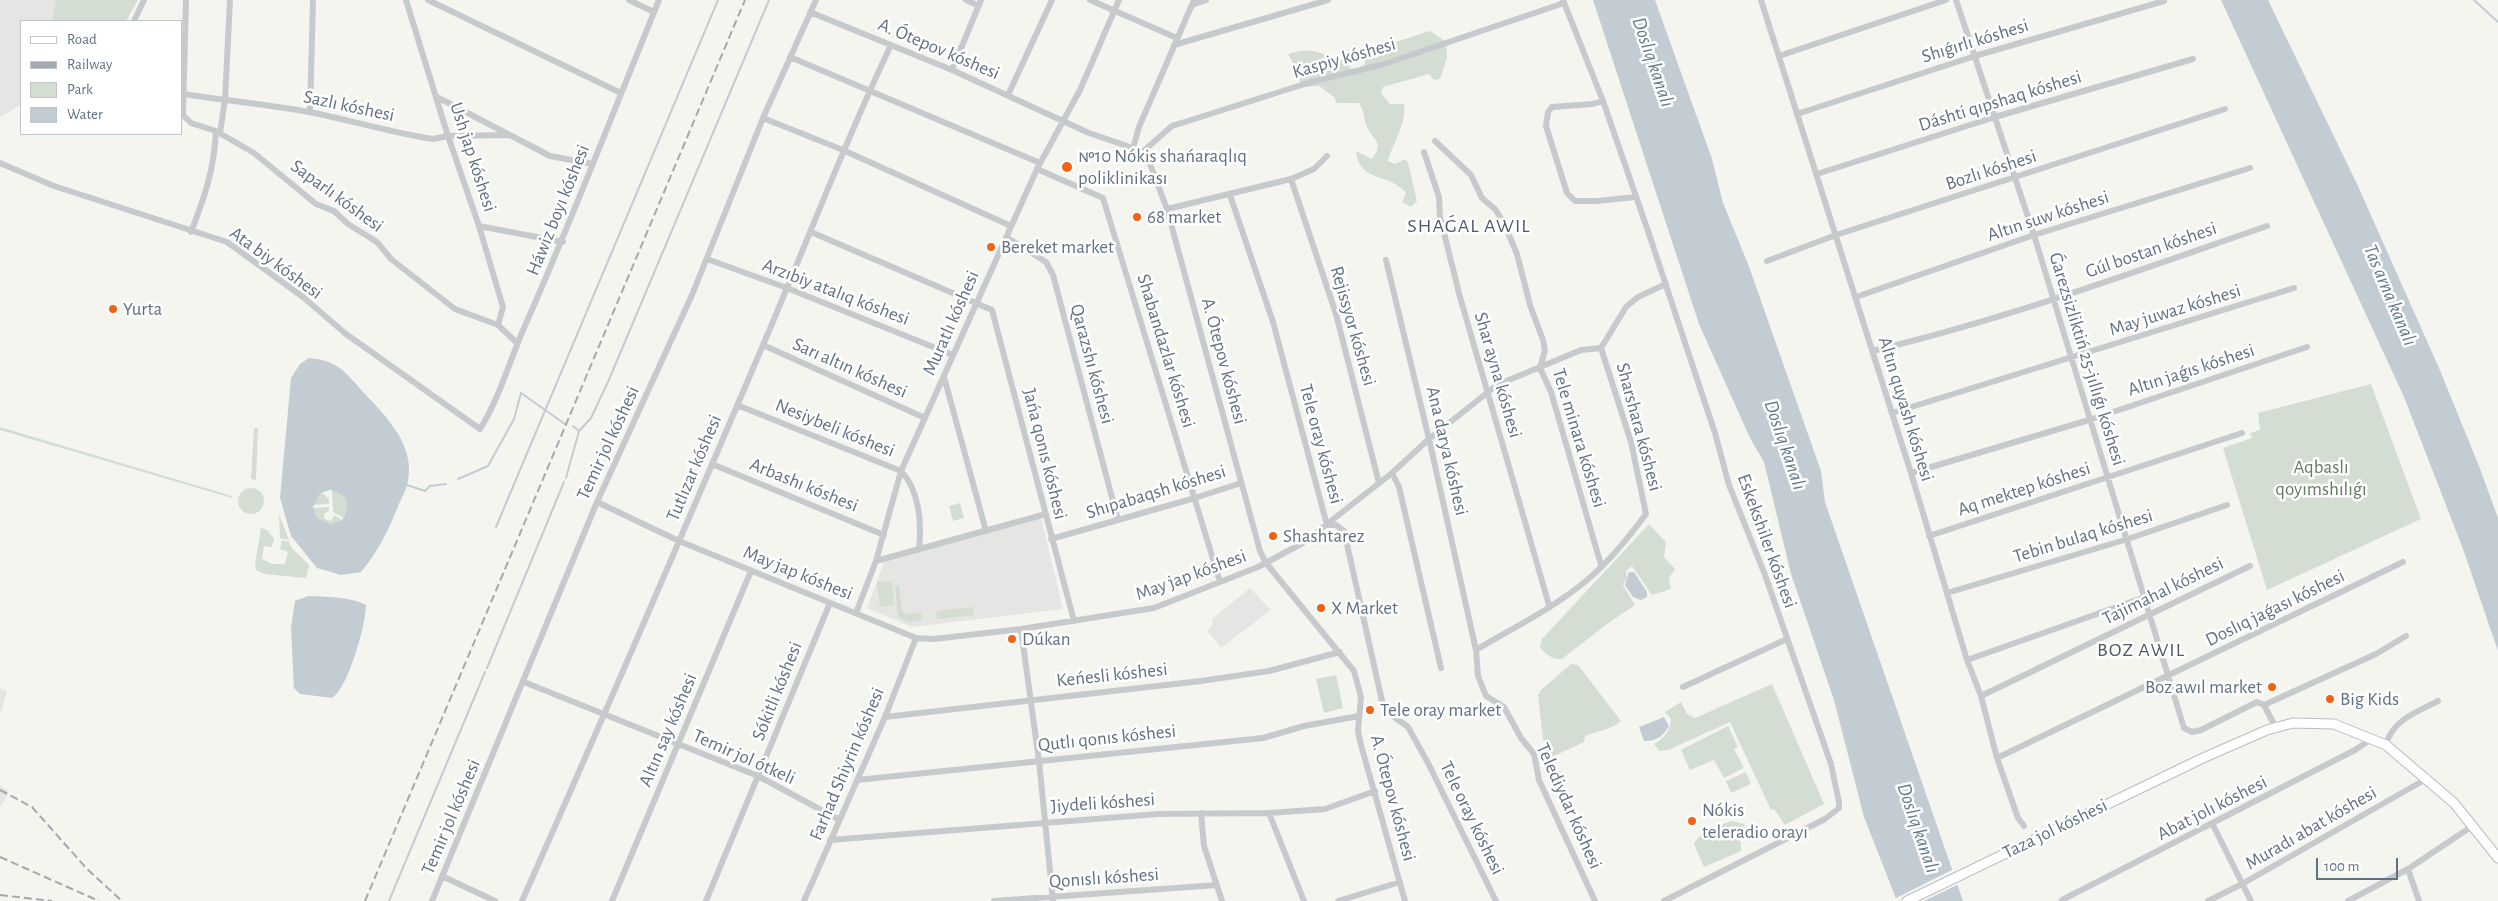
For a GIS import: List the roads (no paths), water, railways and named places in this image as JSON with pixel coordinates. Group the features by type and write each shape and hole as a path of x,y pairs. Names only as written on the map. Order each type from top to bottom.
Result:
{"main road":[{"name":"Taza jol kóshesi","path":"1907,901 2203,758 2276,728 2293,723 2334,724 2373,738 2386,745 2428,778 2454,803 2498,858"}],"street":[{"path":"134,20 144,0"},
{"path":"184,94 186,0"},
{"path":"191,232 208,186 215,159 218,132 225,100 230,0"},
{"path":"310,112 313,0"},
{"name":"Ush jap kóshesi","path":"406,0 438,97 448,136 479,226 503,307 498,325"},
{"path":"428,0 621,93"},
{"path":"629,0 654,12"},
{"name":"Háwiz boyı kóshesi","path":"480,429 493,407 517,343 562,242 659,0"},
{"name":"Temir jol kóshesi","path":"432,901 597,502 707,260 763,118 816,0"},
{"path":"952,70 980,3 966,0"},
{"path":"1008,95 1052,0"},
{"path":"1090,0 1177,38"},
{"name":"Muratlı kóshesi","path":"856,613 876,561 901,471 1038,166 1080,90 1119,0"},
{"path":"1133,148 1139,127 1193,2 1206,0"},
{"path":"1174,45 1328,0"},
{"name":"Altın quyash kóshesi","path":"1762,0 1911,473 1967,660 1981,696 1997,758 2018,818 2024,826"},
{"path":"1779,56 1946,0"},
{"name":"Ǵarezsizliktiń 25-jıllıǵı kóshesi","path":"1956,0 2054,299 2070,358 2128,539 2184,728 2192,732 2201,730 2257,702 2264,706"},
{"name":"Shıǵırlı kóshesi","path":"1797,114 1975,56 2164,1"},
{"name":"Eskekshiler kóshesi","path":"1563,2 1603,101 1715,433 1729,485 1787,639 1831,764 1839,808 1825,819 1664,901"},
{"name":"Kaspiy kóshesi","path":"1140,154 1172,126 1311,82 1381,65 1563,2"},
{"name":"A. Ótepov kóshesi","path":"810,12 952,70 1063,122 1133,148 1150,164 1167,209 1260,551 1266,564 1340,652 1354,671 1359,685 1361,746 1405,901"},
{"name":"Tutlızar kóshesi","path":"522,901 763,345 811,232 843,150 891,45"},
{"name":"Shabandazlar kóshesi","path":"790,57 870,90 1038,166 1103,198 1220,582"},
{"name":"Dáshti qıpshaq kóshesi","path":"1817,174 1995,117 2193,59"},
{"name":"Sazlı kóshesi","path":"184,94 246,101 310,112 433,139 448,136 509,135"},
{"name":"Saparlı kóshesi","path":"184,94 182,115 191,123 218,132 254,153 316,204 334,212 348,224 376,242 391,260 455,309 498,325 517,343"},
{"name":"Sazlı kóshesi","path":"438,97 550,156 594,164"},
{"path":"1603,101 1593,104 1552,108 1548,112 1546,126 1567,194 1575,201 1597,202 1636,197"},
{"name":"Bozlı kóshesi","path":"1767,261 1836,236 2225,109"},
{"path":"763,118 843,150 1011,226"},
{"name":"Tele minara kóshesi","path":"1435,141 1471,175 1482,198 1495,209 1504,224 1517,254 1530,305 1543,340 1545,350 1540,368 1550,392 1601,565"},
{"name":"Shar ayna kóshesi","path":"1424,152 1439,197 1440,217 1487,393 1549,606"},
{"path":"1167,209 1291,179 1314,169 1327,156"},
{"name":"Ata biy kóshesi","path":"0,163 54,186 191,232 227,242 302,297 346,334 480,429"},
{"name":"Altın suw kóshesi","path":"1856,297 2034,236 2250,168"},
{"name":"Rejissyor kóshesi","path":"1291,179 1336,314 1379,483"},
{"name":"Tele oray kóshesi","path":"1230,195 1273,322 1327,525 1336,525 1344,531 1382,701 1390,714 1408,727 1428,763 1496,901"},
{"path":"479,226 562,242"},
{"name":"Gúl bostan kóshesi","path":"1872,350 1908,342 2054,299 2267,226"},
{"name":"Jańa qonıs kóshesi","path":"811,232 992,310 1074,621"},
{"name":"Qarazshı kóshesi","path":"1006,237 1046,262 1053,275 1118,520"},
{"name":"Arzıbiy atalıq kóshesi","path":"707,260 787,288 953,355"},
{"name":"Ana darya kóshesi","path":"1386,260 1429,439 1476,650"},
{"path":"1601,348 1626,307 1638,297 1666,284"},
{"name":"May juwaz kóshesi","path":"1892,413 2294,288"},
{"name":"Sarı altın kóshesi","path":"763,345 925,418"},
{"name":"Altın jaǵıs kóshesi","path":"1911,473 2089,420 2307,347"},
{"name":"May jap kóshesi","path":"597,502 679,541 916,638 934,639 1074,621 1154,608 1266,564 1303,543 1327,525 1392,473 1429,439 1497,385 1581,350 1601,348"},
{"name":"Sharshara kóshesi","path":"1601,348 1631,442 1646,514 1625,542 1601,565"},
{"path":"944,377 986,531"},
{"name":"Nesiybeli kóshesi","path":"737,405 901,471 912,487 922,527 919,548"},
{"name":"Aq mektep kóshesi","path":"1929,536 2242,433"},
{"name":"Arbashı kóshesi","path":"712,464 884,535"},
{"path":"1392,473 1399,487 1441,668"},
{"name":"Shıpabaqsh kóshesi","path":"1051,539 1241,483"},
{"name":"Tebin bulaq kóshesi","path":"1947,593 2128,539 2227,506"},
{"path":"876,561 1046,514"},
{"name":"Doslıq jaǵası kóshesi","path":"1997,758 2403,562"},
{"path":"1476,650 1588,580 1601,565"},
{"name":"Tajimahal kóshesi","path":"1981,696 2250,566"},
{"name":"Altın say kóshesi","path":"612,901 752,571"},
{"path":"1967,660 2145,597"},
{"name":"Sókitli kóshesi","path":"706,901 830,603"},
{"path":"1021,629 1039,761 1053,899"},
{"path":"2276,728 2264,706 2376,654 2406,636"},
{"name":"Farhad Shiyrin kóshesi","path":"804,901 838,820 885,717 916,638"},
{"path":"1683,687 1787,639"},
{"name":"Telediydar kóshesi","path":"1476,650 1478,676 1486,696 1504,707 1521,738 1534,754 1540,780 1595,901"},
{"name":"Keńesli kóshesi","path":"885,717 1031,698 1201,681 1269,671 1340,652"},
{"name":"Temir jol ótkeli","path":"524,682 758,776 838,820"},
{"path":"2386,745 2388,735 2401,720 2438,701"},
{"name":"Qutlı qonıs kóshesi","path":"857,780 1263,738 1304,726 1359,716"},
{"name":"Abat jolı kóshesi","path":"2062,900 2213,825 2355,750 2373,738"},
{"name":"Muradı abat kóshesi","path":"2208,901 2242,884 2428,778"},
{"name":"Jiydeli kóshesi","path":"830,840 1158,814 1269,813 1325,809 1375,791"},
{"path":"1201,813 1204,846 1222,901"},
{"path":"1269,813 1304,901"},
{"path":"2213,825 2251,901"},
{"path":"2348,901 2408,869 2474,826"},
{"path":"2408,869 2419,901"},
{"path":"442,876 495,901"},
{"path":"1338,901 1400,882"},
{"name":"Qonıslı kóshesi","path":"994,901 1053,899 1217,885"}],"water":[{"name":"Doslıq kanalı","path":"1593,0 1655,0 1712,159 1723,203 1748,264 1821,471 1825,502 1963,901 1897,901 1864,817 1834,700 1791,574 1764,462 1750,438 1699,324"},
{"name":"Tas arna kanalı","path":"2221,0 2268,0 2357,184 2439,368 2498,518 2498,651 2463,549 2404,397"},
{"path":"309,358 319,359 341,369 390,422 397,432 407,455 409,468 406,489 381,542 361,572 341,575 317,568 291,536 280,498 291,378 300,364","holes":["330,490 336,491 344,497 347,510 342,520 331,524 317,518 313,507 320,493"]},
{"path":"1629,572 1634,572 1647,592 1647,597 1641,600 1633,597 1625,585"},
{"path":"308,596 345,598 366,605 363,626 350,670 338,692 332,698 300,694 294,688 291,628 295,601"},
{"path":"1664,717 1669,726 1665,733 1659,738 1644,741 1639,727"}],"waterway":[{"path":"496,527 718,0"},
{"path":"573,426 579,431 591,418 608,382 769,0"},
{"path":"2474,0 2498,22"},
{"path":"458,479 488,466 514,419 521,393 565,424"},
{"path":"566,478 579,431"},
{"path":"487,668 564,482"},
{"path":"407,485 425,491 430,486 446,484"},
{"path":"389,901 485,672"}],"railway":[{"path":"365,901 745,0"},
{"path":"0,790 32,807 87,869 122,901"},
{"path":"0,857 99,901"},
{"path":"0,895 52,901"}],"place":[{"name":"№10 Nókis shańaraqlıq poliklinikası","path":"1067,167"},
{"name":"68 market","path":"1137,217"},
{"name":"Bereket market","path":"991,247"},
{"name":"Yurta","path":"113,309"},
{"name":"Shashtarez","path":"1273,536"},
{"name":"X Market","path":"1321,608"},
{"name":"Dúkan","path":"1012,639"},
{"name":"Boz awıl market","path":"2272,687"},
{"name":"Big Kids","path":"2330,699"},
{"name":"Tele oray market","path":"1370,710"},
{"name":"Nókis teleradio orayı","path":"1692,821"}],"district":[{"name":"SHAǴAL AWIL","path":"1469,226"},
{"name":"BOZ AWIL","path":"2141,650"}],"park label":[{"name":"Aqbaslı qoyımshılıǵı","path":"2321,478"}]}
